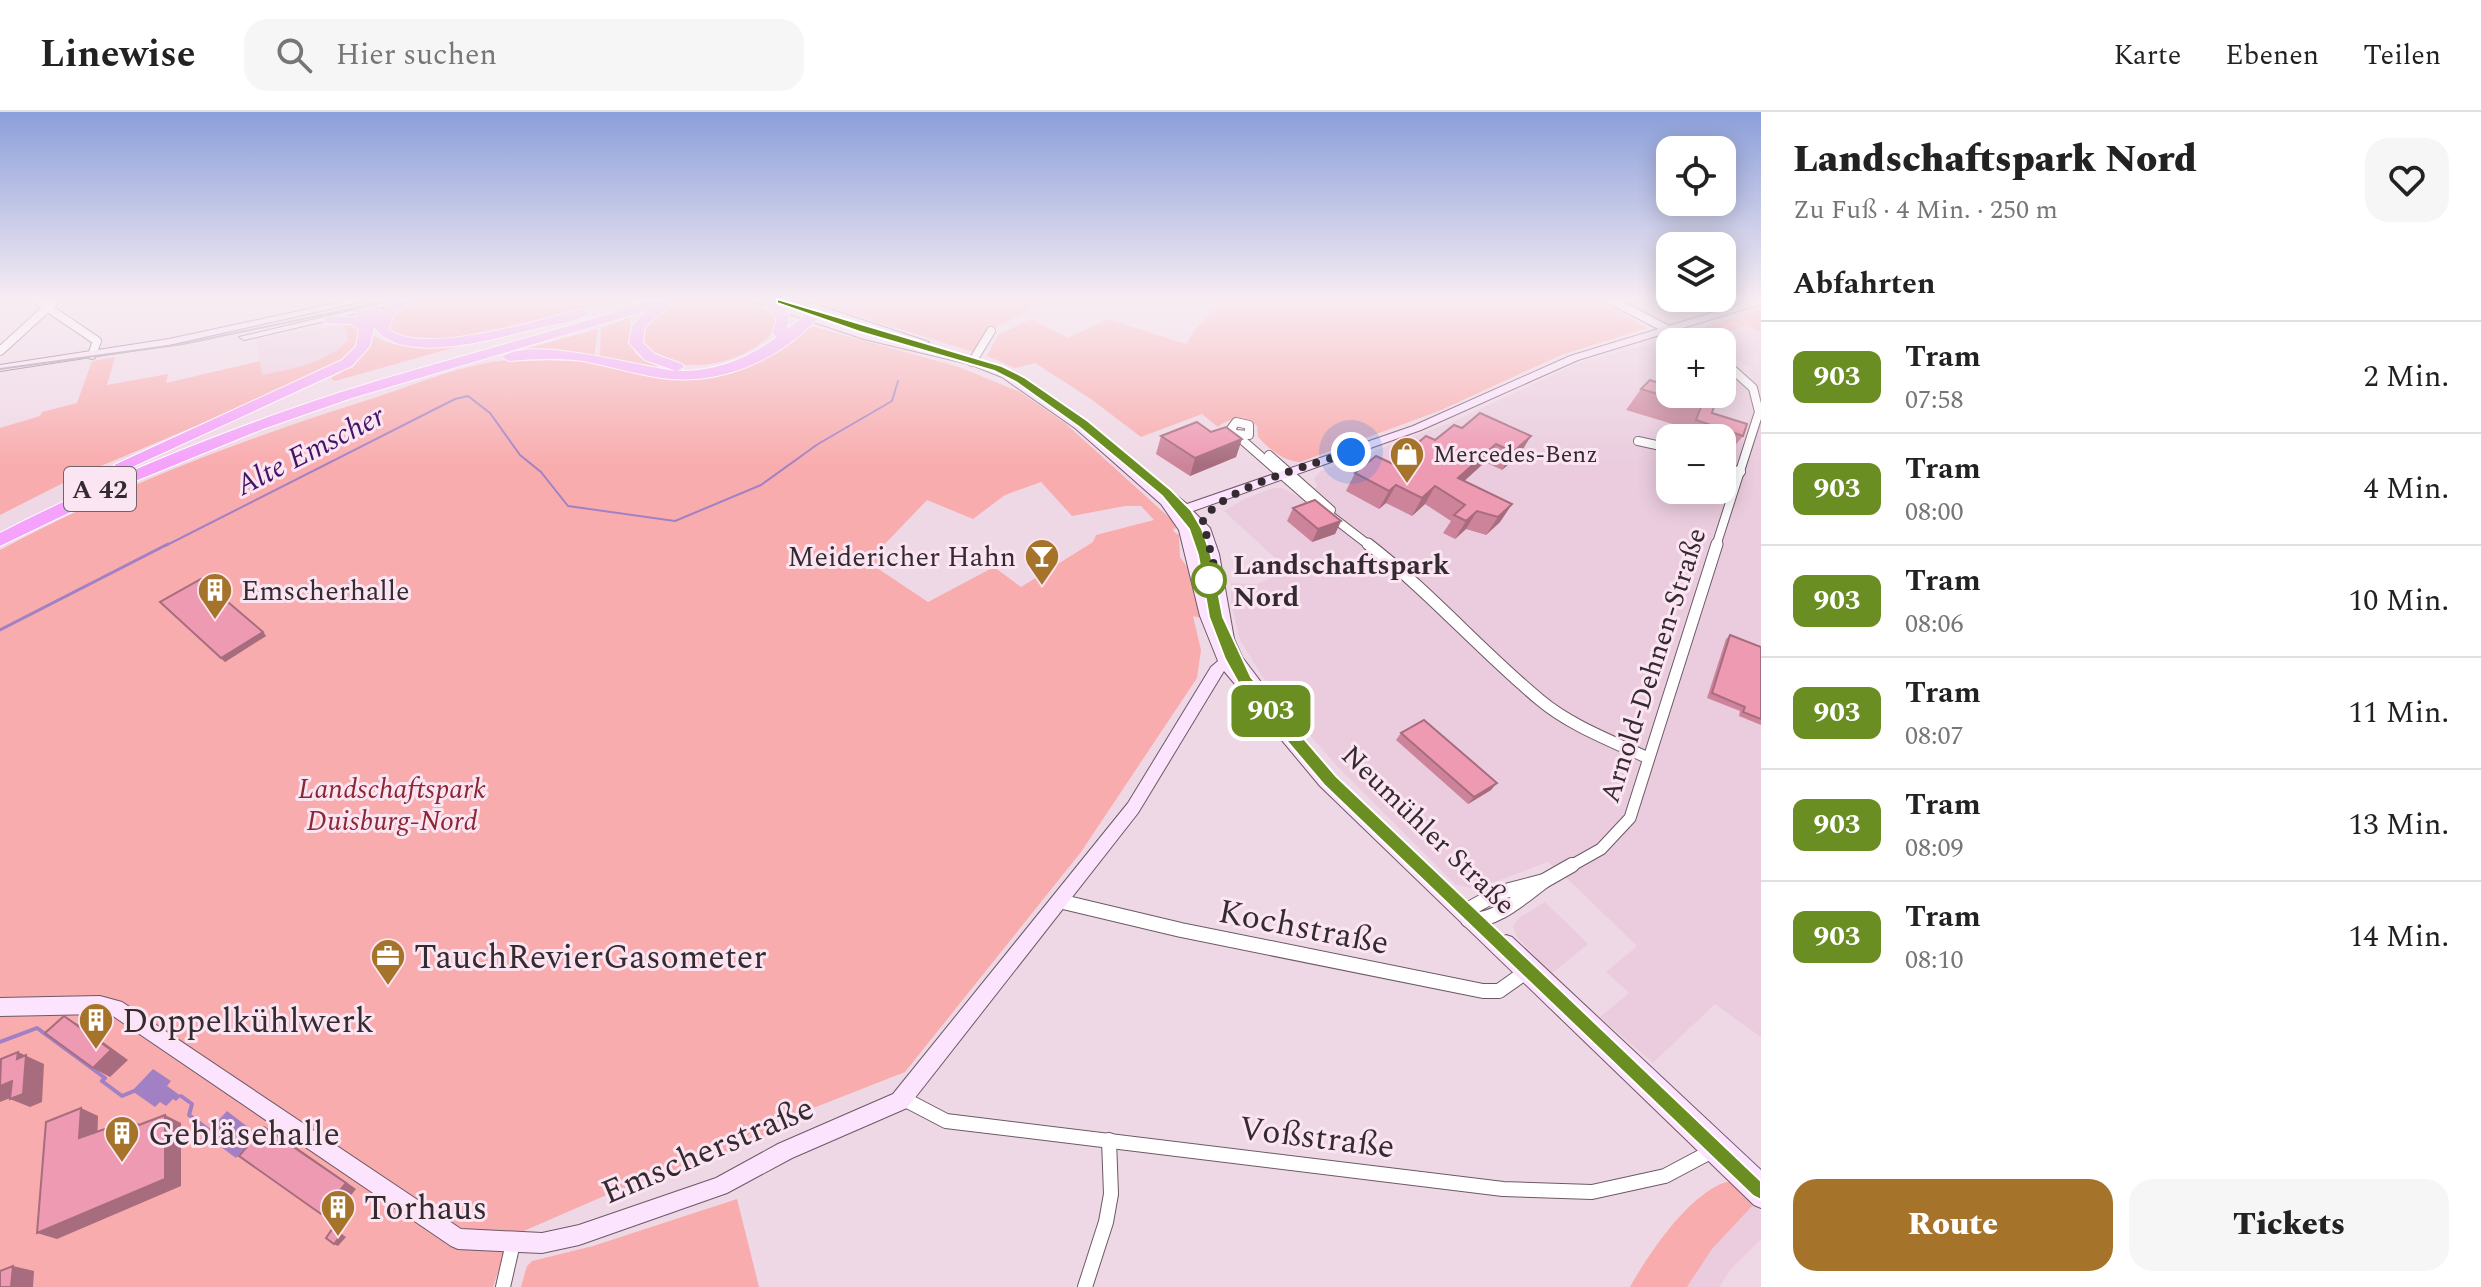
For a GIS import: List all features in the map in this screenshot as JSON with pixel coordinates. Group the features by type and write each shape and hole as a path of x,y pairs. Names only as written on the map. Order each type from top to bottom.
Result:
{"highway":[{"path":"100,476 185,434 337,369 354,356"},
{"name":"A 42","path":"0,525 100,476 188,439 290,402 451,356"},
{"name":"A 42","path":"0,540 77,500 203,445 306,408 472,356"},
{"path":"430,370 504,357 530,356"},
{"path":"562,356 602,361 665,376 706,374 739,366 757,356"},
{"path":"647,356 661,363 696,368 729,362 740,356"}],"main road":[{"path":"0,368 86,356"},
{"name":"Neumühler Straße","path":"954,356 1010,373 1050,398 1168,492 1185,511 1189,542 1207,616 1230,660 1325,782 1717,1148 1761,1183"},
{"path":"1185,511 1417,428 1554,365 1584,356"},
{"name":"Neumühler Straße","path":"973,360 1006,375 1045,400 1204,528 1213,554 1230,660"},
{"path":"1168,492 1213,502"},
{"path":"1204,528 1203,521 1213,502"},
{"name":"Emscherstraße","path":"0,1007 100,1005 116,1008 458,1239 542,1243 579,1235 730,1182 785,1151 886,1109 902,1098 1133,808 1211,677 1230,660"},
{"name":"Neumühler Straße","path":"1717,1148 1761,1198"}],"street":[{"path":"973,360 976,356"},
{"name":"Arnold-Dehnen-Straße","path":"1473,917 1510,906 1544,881 1601,849 1630,818 1741,472 1760,403 1754,389 1736,372"},
{"path":"1286,474 1249,435 1236,434 1405,573 1542,702 1584,728 1648,758"},
{"path":"1638,441 1656,445"},
{"path":"1736,470 1741,472"},
{"name":"Kochstraße","path":"1059,901 1166,927 1483,991 1499,991 1528,971"},
{"name":"Voßstraße","path":"902,1098 946,1121 1503,1189 1592,1192 1665,1176 1717,1148"},
{"path":"1085,1287 1106,1222 1111,1194 1109,1140"},
{"path":"503,1287 513,1243"}],"shaded area":[{"path":"259,356 328,356 314,363 262,375"},
{"path":"1606,356 1656,356 1656,408 1736,408 1736,379 1754,378 1748,371 1755,370 1736,360 1736,356 1761,356 1761,1037 1715,1004 1653,1063 1600,1017 1629,993 1606,972 1637,946 1575,886 1548,862 1476,889 1456,885 1335,764 1292,715 1240,640 1231,603 1231,583 1256,584 1289,571 1224,511 1273,488 1283,488 1297,496 1317,487 1314,478 1321,471 1452,422 1576,364"},
{"path":"1545,902 1588,944 1551,974 1517,937 1513,926 1519,918"},
{"path":"153,1069 171,1081 167,1086 181,1096 176,1101 173,1099 166,1106 160,1102 155,1107 132,1091"},
{"path":"227,1111 257,1134 236,1158 205,1135"},
{"path":"1754,1204 1761,1211 1761,1239 1731,1269 1719,1287 1687,1287 1712,1249"}],"green space":[{"path":"328,356 348,356 315,376 77,476 0,515 0,428 77,403 92,361 115,357 107,385 168,374 166,383 260,361 262,375"},
{"path":"361,356 424,356 335,381 331,378"},
{"path":"600,356 639,356 658,366 651,370"},
{"path":"657,356 737,356 696,365 664,360"},
{"name":"Landschaftspark Duisburg-Nord","path":"750,356 919,356 959,367 1020,392 1065,423 1173,521 1177,528 1173,529 1174,532 1179,535 1180,557 1190,571 1200,618 1193,616 1201,650 1197,678 1081,852 905,1072 765,1127 768,1136 745,1145 752,1132 738,1148 611,1193 510,1237 493,1287 0,1287 0,550 91,505 184,465 277,430 457,370 508,360 553,359 587,362 664,378 691,379 719,373","holes":["1041,482 1072,516 1141,506 1154,520 1096,535 1093,542 1021,587 994,567 928,602 877,568 882,547 927,500 973,519 1005,495"]},
{"path":"987,356 1559,356 1439,411 1300,462 1282,457 1272,450 1258,437 1257,426 1242,419 1233,419 1218,427 1202,414 1141,437 1091,399 1035,363 1015,368"},
{"path":"1726,1182 1736,1183 1754,1204 1712,1249 1687,1287 1630,1287 1671,1226 1698,1199"},
{"path":"737,1199 759,1287 521,1287 527,1266 532,1261 593,1246"}],"building":[{"path":"1650,380 1656,382 1656,394 1641,389"},
{"path":"1701,408 1714,408 1712,413 1747,424 1743,436 1736,434 1736,424 1708,424 1696,420"},
{"path":"1480,413 1531,436 1513,452 1496,444 1458,478 1512,504 1498,517 1477,511 1466,521 1454,515 1465,505 1435,486 1422,498 1396,485 1389,491 1355,473 1376,456 1393,464 1426,436 1435,440 1454,425 1462,428"},
{"path":"1197,422 1211,432 1226,427 1242,439 1195,458 1161,436"},
{"path":"1315,500 1341,521 1318,529 1293,508"},
{"name":"Emscherhalle","path":"201,579 263,632 221,658 160,602"},
{"path":"1730,635 1761,647 1761,719 1743,712 1745,707 1712,693"},
{"path":"1424,720 1497,783 1474,797 1401,733"},
{"path":"64,1016 111,1050 93,1068 45,1033"},
{"path":"18,1052 17,1059 26,1055 23,1094 10,1099 12,1081 0,1086 1,1059"},
{"name":"Gebläsehalle","path":"81,1108 79,1138 131,1120 131,1128 165,1115 165,1179 37,1233 46,1122"},
{"path":"264,1127 346,1183 321,1214 239,1156"},
{"path":"333,1228 341,1235 334,1244 326,1238"},
{"path":"13,1266 11,1287 0,1287 0,1271"}],"waterway":[{"name":"Alte Emscher","path":"165,546 455,399 468,396 490,413 520,455 541,472 568,506 675,521 761,485 818,444 892,401 898,381"},
{"name":"Alte Emscher","path":"0,630 168,544"},
{"path":"0,1042 37,1028 105,1078 102,1081 122,1096 134,1091"},
{"path":"181,1096 192,1104 189,1115 209,1130"}],"tram line":[{"path":"0,369 96,356"},
{"path":"950,356 996,369 1046,400 1165,494 1184,514 1201,555 1212,617 1228,661 1328,781 1418,867"},
{"name":"903","path":"959,356 998,368 1049,398 1176,501 1196,529 1216,617 1233,659 1246,682 1274,715 1330,780 1761,1189"},
{"path":"1416,865 1761,1193"}],"place":[{"name":"Mercedes-Benz","path":"1407,485"},
{"name":"Landschaftspark Nord","path":"1209,580"},
{"name":"Meidericher Hahn","path":"1042,587"},
{"name":"Emscherhalle","path":"215,621"},
{"name":"TauchRevierGasometer","path":"388,987"},
{"name":"Doppelkühlwerk","path":"96,1051"},
{"name":"Gebläsehalle","path":"122,1164"},
{"name":"Torhaus","path":"338,1238"}],"route":[{"path":"1209,580 1218,582 1203,521 1215,505 1244,489 1351,452"}]}
